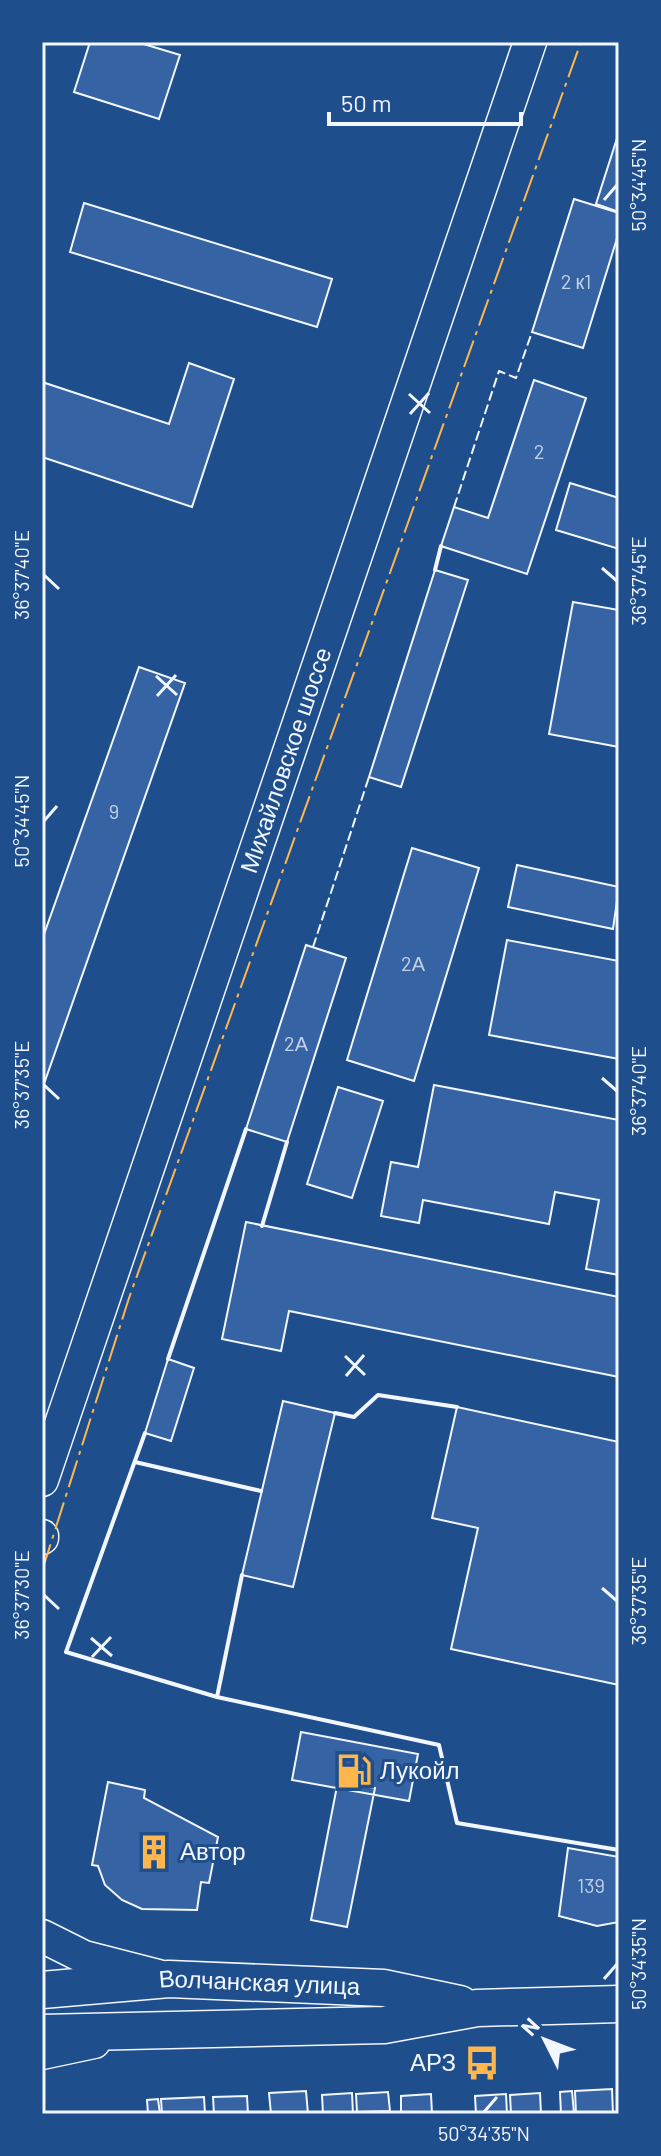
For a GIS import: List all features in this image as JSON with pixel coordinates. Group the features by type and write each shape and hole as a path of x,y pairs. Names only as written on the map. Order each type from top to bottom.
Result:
{"main road":[{"name":"Михайловское шоссе","path":"42,1480 530,42"},
{"path":"42,1936 84,1957 169,1979"},
{"name":"Волчанская улица","path":"42,1990 169,1979 384,1988 477,2008"},
{"name":"Волчанская улица","path":"42,2033 384,2025 477,2008 619,2004"},
{"path":"42,2053 151,2030"}],"building":[{"path":"90,42 137,42 180,55 159,119 74,92"},
{"path":"619,132 619,212 596,204"},
{"path":"574,199 619,213 619,232 583,348 532,332"},
{"path":"84,203 332,279 317,327 70,252"},
{"path":"189,363 234,379 192,507 42,457 42,382 169,424"},
{"path":"534,380 586,398 527,574 441,546 454,507 488,518"},
{"path":"570,483 619,498 619,549 556,530"},
{"path":"435,570 468,580 401,787 369,777"},
{"path":"573,602 619,610 619,747 549,734"},
{"path":"139,667 185,683 45,1081 42,1080 42,940"},
{"path":"412,848 479,868 414,1081 347,1060"},
{"path":"517,865 619,887 613,929 508,907"},
{"path":"507,940 619,961 619,1059 489,1035"},
{"path":"306,945 346,958 287,1142 246,1129"},
{"path":"434,1085 619,1120 619,1275 586,1269 599,1200 555,1192 549,1224 423,1200 419,1223 381,1216 391,1162 418,1167"},
{"path":"338,1087 383,1101 352,1198 307,1184"},
{"path":"246,1222 619,1297 619,1377 289,1311 281,1351 222,1339"},
{"path":"168,1359 194,1368 171,1441 145,1433"},
{"path":"283,1401 335,1413 293,1587 242,1575"},
{"path":"457,1407 619,1442 619,1685 451,1649 478,1528 432,1518"},
{"path":"301,1732 418,1754 409,1801 292,1780"},
{"path":"338,1781 375,1788 347,1927 311,1920"},
{"name":"Автор","path":"108,1782 145,1790 144,1798 218,1837 209,1883 201,1882 197,1910 142,1909 122,1900 105,1885 98,1866 92,1865"},
{"path":"568,1848 619,1857 619,1922 597,1926 559,1916"},
{"path":"612,2089 613,2114 576,2114 575,2091"},
{"path":"306,2091 308,2114 271,2114 269,2093"},
{"path":"572,2091 574,2114 561,2114 560,2092"},
{"path":"388,2092 390,2111 357,2112 356,2094"},
{"path":"352,2093 353,2114 323,2114 322,2095"},
{"path":"540,2093 541,2114 511,2114 510,2095"},
{"path":"431,2094 432,2114 401,2114 401,2096"},
{"path":"506,2094 507,2114 476,2114 475,2096"},
{"path":"247,2096 248,2114 214,2114 213,2097"},
{"path":"204,2097 205,2114 162,2114 161,2099"},
{"path":"158,2099 160,2114 148,2114 147,2100"}],"fence":[{"path":"454,507 499,371 516,378 532,332"},
{"path":"313,947 369,777"}],"wall":[{"path":"435,570 441,546"},
{"path":"168,1359 246,1129"},
{"path":"262,1226 287,1142"},
{"path":"335,1413 354,1417 378,1395 457,1407"},
{"path":"145,1433 66,1652 217,1697 439,1745 457,1823 619,1850"},
{"path":"135,1462 261,1491"},
{"path":"217,1697 242,1575"}],"power":[{"path":"42,1571 129,1298 581,42"}],"place":[{"name":"Лукойл","path":"354,1771"},
{"name":"Автор","path":"154,1852"},
{"name":"АРЗ","path":"482,2063"}]}
